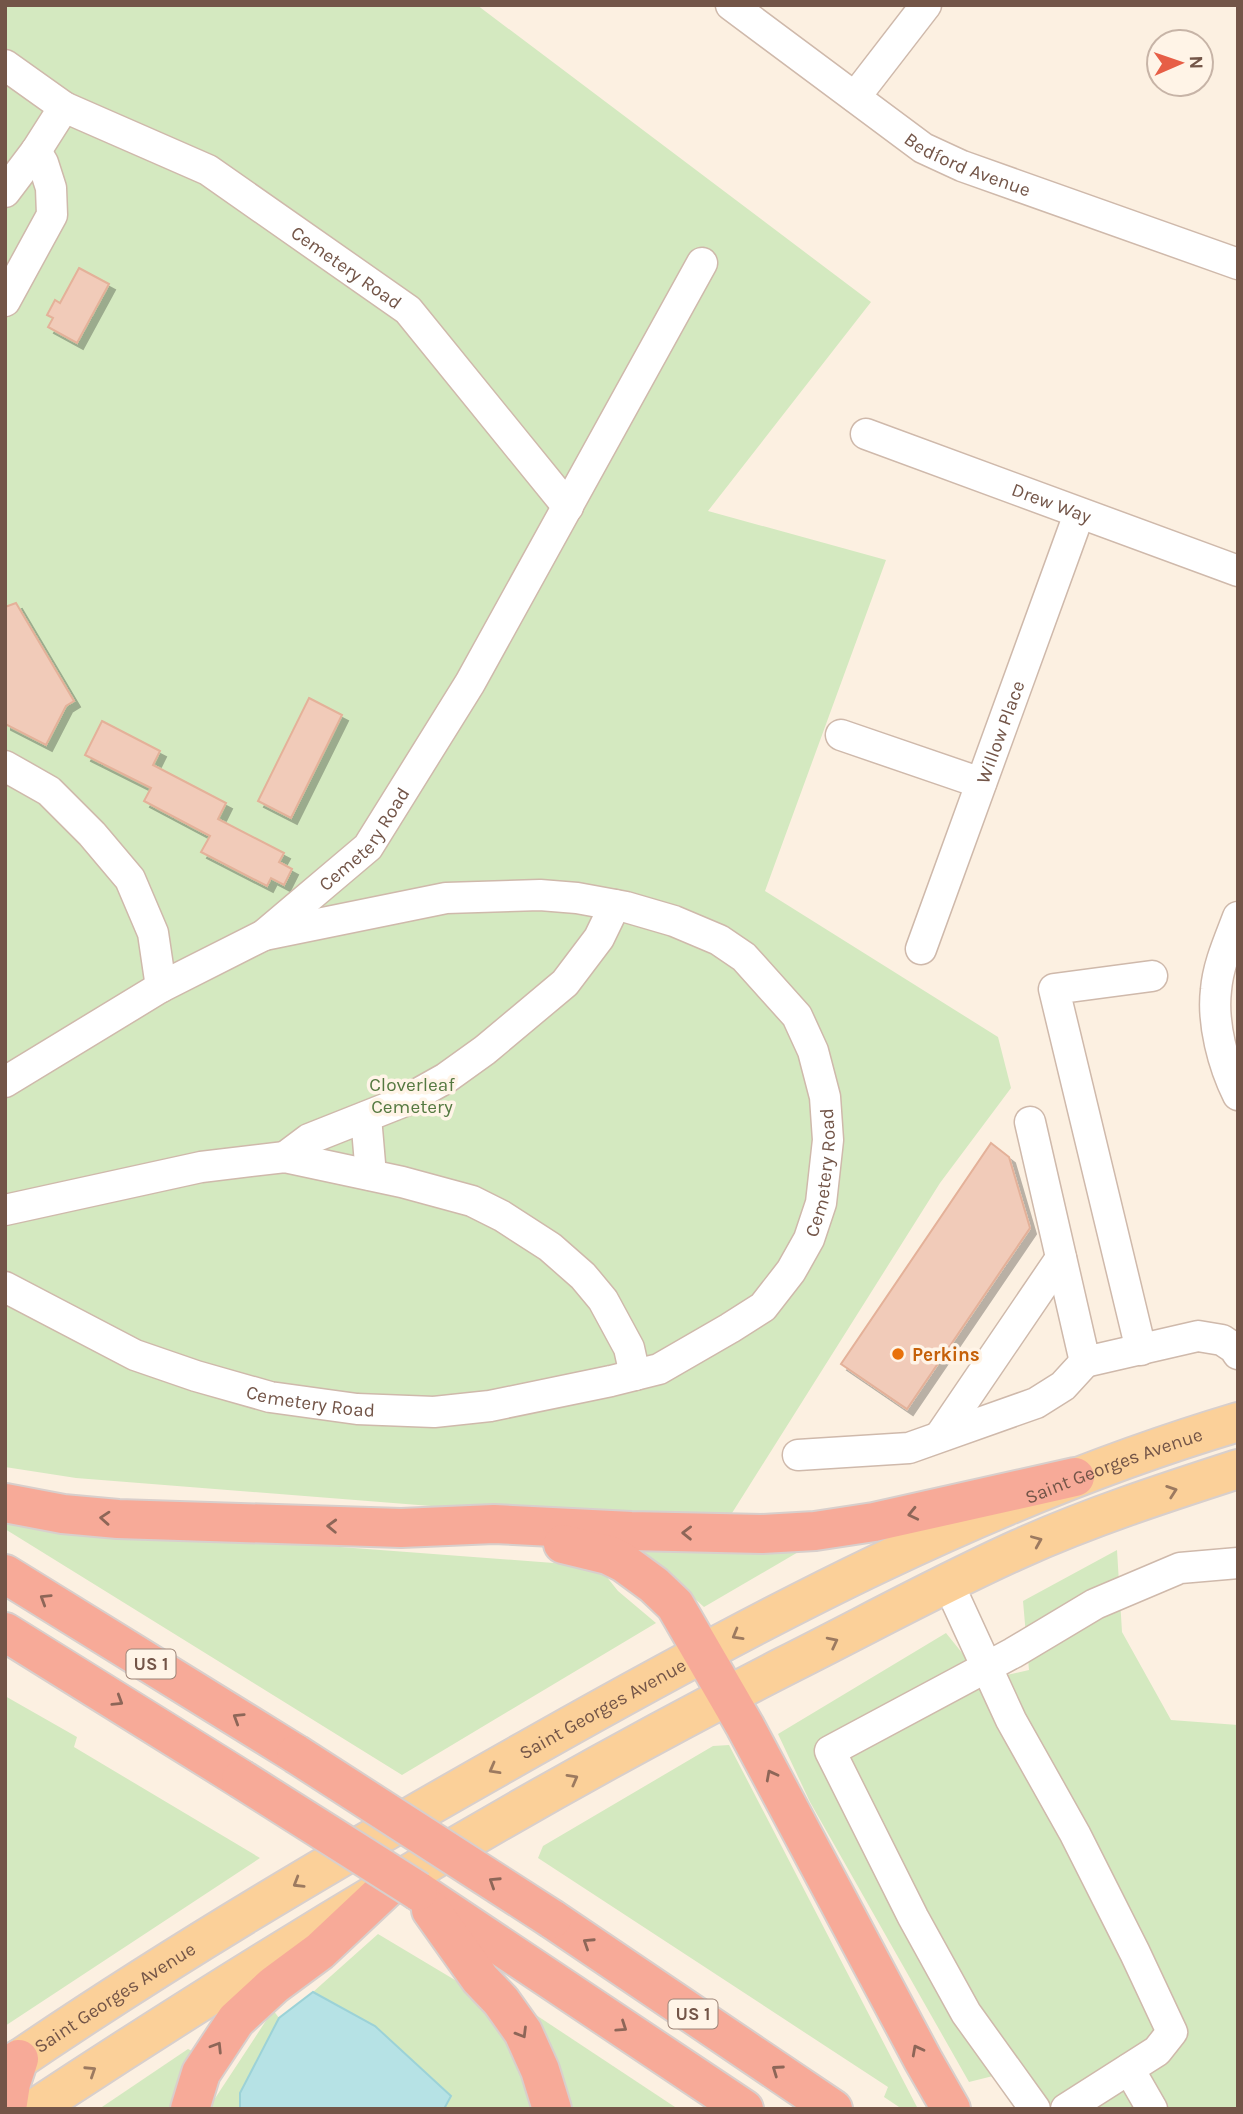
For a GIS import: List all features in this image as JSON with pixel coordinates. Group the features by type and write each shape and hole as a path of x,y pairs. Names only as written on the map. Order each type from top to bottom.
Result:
{"highway":[{"path":"401,1528 494,1524 736,1534 815,1531 908,1515 1075,1477"},
{"path":"5,1503 63,1514 118,1519 401,1528 572,1545 608,1555 641,1574 664,1593 680,1612 729,1695 951,2109"},
{"name":"US 1","path":"5,1574 296,1755 552,1920 833,2109"},
{"name":"US 1","path":"5,1632 241,1779 402,1890 504,1949 744,2109"},
{"path":"190,2109 201,2073 236,2020 274,1985 402,1890 500,2001 523,2032 540,2070 552,2109"},
{"path":"7,2109 12,2064"}],"main road":[{"name":"Saint Georges Avenue","path":"12,2064 158,1968 344,1855 588,1716 813,1594 955,1526 1075,1477 1162,1445 1238,1422"},
{"path":"34,2109 227,1984 402,1890 464,1840 729,1695 948,1583 1070,1527 1238,1469"},
{"path":"788,1665 783,1657 783,1640 790,1621 813,1594"}],"street":[{"name":"Bedford Avenue","path":"731,5 923,148 962,166 1238,264"},
{"path":"855,97 926,5"},
{"name":"Cemetery Road","path":"5,65 64,107 208,170 408,310 568,507"},
{"path":"5,192 64,107"},
{"path":"5,301 51,215 51,188 36,151"},
{"name":"Cemetery Road","path":"5,1082 161,987 264,935 368,847 470,682 702,263"},
{"name":"Drew Way","path":"866,434 1238,571"},
{"name":"Willow Place","path":"921,948 1079,514"},
{"path":"841,736 981,783"},
{"path":"5,766 49,791 92,834 130,879 153,933 161,987"},
{"name":"Cemetery Road","path":"5,1287 135,1355 196,1377 270,1397 357,1409 434,1412 490,1406 659,1369 763,1307 791,1271 809,1239 821,1203 828,1140 825,1097 813,1051 797,1016 744,957 719,940 674,921 615,905 540,895 446,898 264,935"},
{"path":"285,1157 309,1139 405,1101 446,1078 531,1013 565,983 599,938 615,905"},
{"path":"1238,917 1219,972 1215,1008 1223,1052 1238,1095"},
{"path":"1141,1350 1054,989 1152,976"},
{"path":"366,1117 371,1175"},
{"path":"1030,1122 1085,1362"},
{"path":"5,1210 201,1167 285,1157 371,1175 472,1201 502,1216 550,1247 583,1276 603,1300 629,1348 635,1375"},
{"path":"940,1437 1061,1258"},
{"path":"798,1455 909,1448 1036,1403 1063,1386 1085,1362 1198,1336 1215,1337 1236,1349"},
{"path":"1035,2109 966,2013 913,1917 830,1752 1095,1604 1180,1568 1238,1563"},
{"path":"948,1583 1011,1720 1075,1834 1172,2032 1157,2051 1066,2109"},
{"path":"1129,2069 1152,2109"}],"green space":[{"name":"Cloverleaf Cemetery","path":"5,5 477,5 871,302 708,511 886,560 765,891 998,1037 1011,1088 940,1183 722,1529 76,1478 5,1467"},
{"path":"5,1522 580,1565 606,1576 618,1591 656,1623 402,1775 5,1529"},
{"path":"636,1546 800,1551 704,1607"},
{"path":"1117,1550 1122,1632 1171,1720 1238,1725 1238,2109 1023,2109 1005,2073 969,2082 810,1802 778,1734 946,1633 984,1680 1029,1670 1023,1601"},
{"path":"5,1696 77,1737 74,1747 260,1858 5,2026"},
{"path":"729,1745 918,2109 902,2109 884,2097 888,2087 538,1858 543,1846 713,1746"},
{"path":"378,1934 470,1989 507,2034 534,2109 444,2109 451,2096 375,2026 313,1992"},
{"path":"273,2010 279,2018 240,2093 240,2109 208,2109"},
{"path":"536,2015 678,2109 565,2109 532,2021"},
{"path":"188,2049 196,2053 176,2109 99,2109"}],"water":[{"path":"313,1992 375,2026 451,2096 444,2109 240,2109 240,2093 279,2018"}],"building":[{"path":"79,268 109,284 77,343 48,327 53,318 47,315 55,300 60,303"},
{"path":"16,603 74,701 66,706 46,745 5,724 5,607"},
{"path":"309,698 342,715 291,818 258,801"},
{"path":"102,721 160,751 153,765 226,803 218,819 284,853 279,862 292,869 284,885 271,878 267,886 201,852 210,836 144,801 151,788 85,755"},
{"path":"991,1143 1009,1157 1030,1228 907,1409 841,1364"}],"place":[{"name":"Perkins","path":"898,1354"}]}
